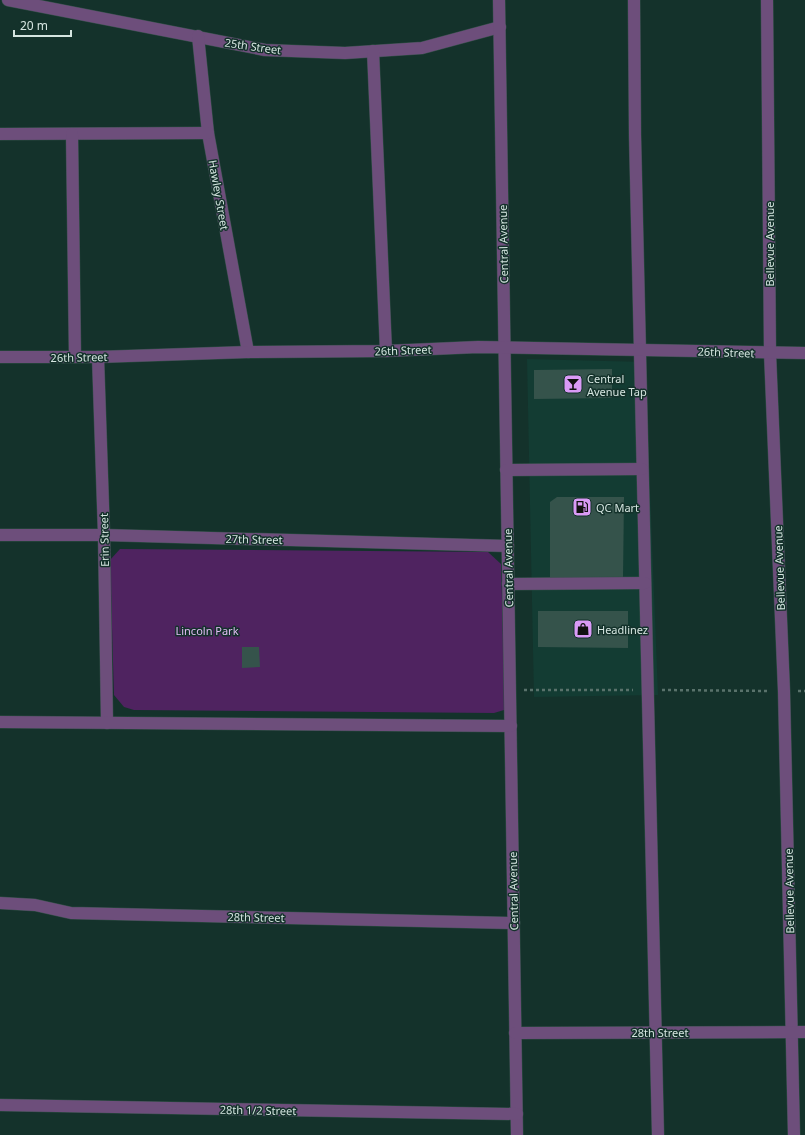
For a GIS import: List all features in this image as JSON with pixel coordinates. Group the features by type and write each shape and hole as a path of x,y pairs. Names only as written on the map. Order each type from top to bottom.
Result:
{"street":[{"name":"25th Street","path":"8,0 266,50 345,53 422,48 500,27"},
{"name":"Central Avenue","path":"499,0 517,1135"},
{"path":"634,0 634,135 658,1135"},
{"name":"Bellevue Avenue","path":"767,0 770,353 784,691 794,1135"},
{"name":"Hawley Street","path":"198,36 208,133 248,352"},
{"path":"373,51 386,351"},
{"path":"0,134 208,133"},
{"path":"72,134 75,357"},
{"name":"26th Street","path":"0,357 98,357 248,352 386,351 478,348 640,349 805,353"},
{"name":"Erin Street","path":"98,357 104,535 107,723"},
{"path":"506,470 642,469"},
{"name":"27th Street","path":"0,535 104,535 508,546"},
{"path":"508,584 645,583"},
{"path":"0,722 511,726"},
{"name":"28th Street","path":"0,903 35,905 71,913 514,923"},
{"name":"28th Street","path":"515,1033 805,1032"},
{"name":"28th 1/2 Street","path":"0,1105 516,1114"}],"shaded area":[{"path":"527,359 645,362 658,695 534,697"}],"green space":[{"name":"Lincoln Park","path":"120,549 488,552 501,564 504,710 494,713 134,710 124,707 114,695 110,560"}],"building":[{"name":"Central Avenue Tap","path":"612,369 612,398 534,399 534,370"},
{"path":"557,497 624,497 623,579 550,578 550,502"},
{"name":"Headlinez","path":"538,611 628,611 628,648 538,647"},
{"path":"242,647 259,647 260,667 242,668"}],"place":[{"name":"Central Avenue Tap","path":"573,384"},
{"name":"QC Mart","path":"582,507"},
{"name":"Headlinez","path":"583,629"}]}
